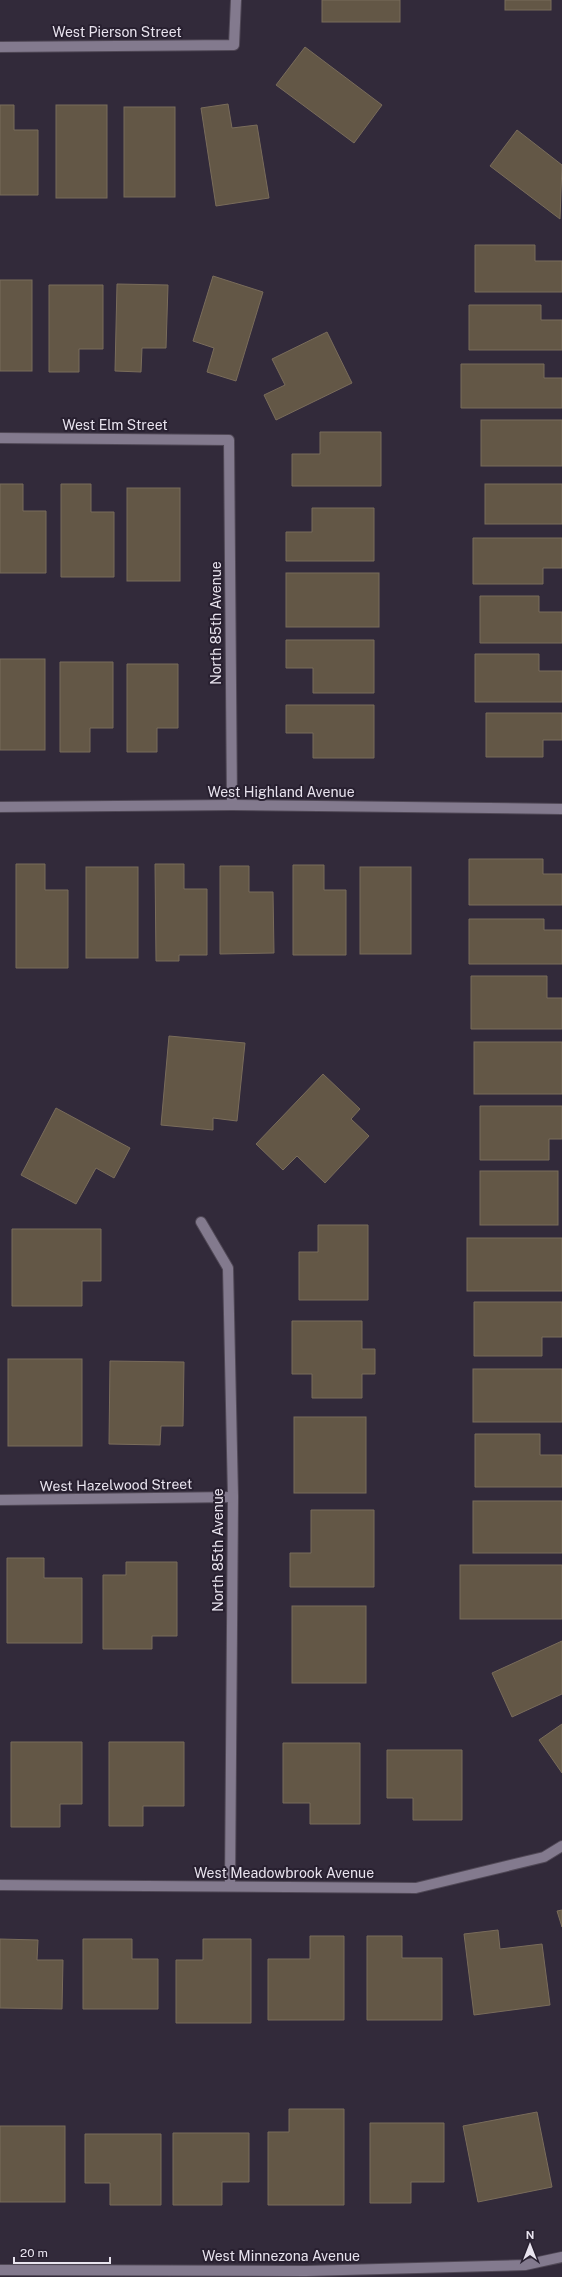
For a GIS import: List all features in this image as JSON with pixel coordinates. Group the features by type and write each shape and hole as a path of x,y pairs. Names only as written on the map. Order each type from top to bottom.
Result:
{"street":[{"name":"West Pierson Street","path":"0,47 234,46 236,0"},
{"name":"West Elm Street","path":"0,438 229,440"},
{"name":"North 85th Avenue","path":"229,440 232,805"},
{"name":"West Highland Avenue","path":"0,807 232,805 562,809"},
{"name":"North 85th Avenue","path":"201,1222 228,1268 233,1497 230,1886"},
{"name":"West Hazelwood Street","path":"0,1500 233,1497"},
{"name":"West Meadowbrook Avenue","path":"0,1885 416,1888 544,1857 562,1846"},
{"name":"West Minnezona Avenue","path":"0,2270 306,2271 525,2265 562,2257"}],"building":[{"path":"322,0 400,0 400,22 322,22"},
{"path":"505,0 551,0 551,10 505,10"},
{"path":"305,47 382,105 354,143 276,85"},
{"path":"228,104 232,128 257,125 269,198 216,206 201,108"},
{"path":"0,105 14,105 14,130 38,130 38,195 0,195"},
{"path":"56,105 107,105 107,198 56,198"},
{"path":"124,107 175,107 175,197 124,197"},
{"path":"517,130 562,165 560,219 490,166"},
{"path":"475,245 535,245 535,261 562,261 562,292 475,292"},
{"path":"213,276 263,292 236,381 207,372 214,348 193,341"},
{"path":"0,280 32,280 32,371 0,371"},
{"path":"117,284 168,285 166,348 142,348 141,372 115,371"},
{"path":"49,285 103,285 103,349 79,349 79,372 49,372"},
{"path":"469,305 541,305 541,320 562,320 562,350 469,350"},
{"path":"327,332 352,383 276,420 264,395 285,385 272,359"},
{"path":"461,364 544,364 544,378 562,378 562,408 461,408"},
{"path":"481,420 562,420 562,466 481,466"},
{"path":"320,432 381,432 381,486 292,486 292,454 320,454"},
{"path":"0,484 23,484 23,511 46,511 46,573 0,573"},
{"path":"61,484 91,484 91,512 114,512 114,577 61,577"},
{"path":"485,484 562,484 562,524 485,524"},
{"path":"127,488 180,488 180,581 127,581"},
{"path":"312,508 374,508 374,561 286,561 286,532 312,532"},
{"path":"473,538 562,538 562,568 543,568 543,584 473,584"},
{"path":"286,573 379,573 379,627 286,627"},
{"path":"480,596 539,596 539,612 562,612 562,643 480,643"},
{"path":"286,640 374,640 374,693 313,693 313,668 286,668"},
{"path":"475,654 539,654 539,671 562,671 562,702 475,702"},
{"path":"0,659 45,659 45,750 0,750"},
{"path":"60,662 113,662 113,728 90,728 90,752 60,752"},
{"path":"127,664 178,664 178,728 157,728 157,752 127,752"},
{"path":"286,705 374,705 374,758 313,758 313,733 286,733"},
{"path":"486,713 562,713 562,740 543,740 543,757 486,757"},
{"path":"469,859 543,859 543,874 562,874 562,905 469,905"},
{"path":"16,864 45,864 45,890 68,890 68,968 16,968"},
{"path":"155,864 184,864 184,889 207,889 207,955 179,955 179,961 156,961"},
{"path":"293,865 324,865 324,890 346,890 346,955 293,955"},
{"path":"220,866 249,866 249,892 273,892 274,953 220,954"},
{"path":"86,867 138,867 138,958 86,958"},
{"path":"360,867 411,867 411,954 360,954"},
{"path":"469,919 544,919 544,930 562,930 562,964 469,964"},
{"path":"471,976 547,976 547,998 562,998 562,1029 471,1029"},
{"path":"169,1036 245,1043 237,1121 213,1118 213,1130 161,1125"},
{"path":"474,1042 562,1042 562,1094 474,1094"},
{"path":"323,1074 360,1109 351,1119 369,1136 325,1183 297,1156 283,1170 256,1144"},
{"path":"480,1106 562,1106 562,1139 549,1139 549,1160 480,1160"},
{"path":"56,1108 130,1148 114,1178 96,1168 76,1204 21,1175"},
{"path":"480,1171 558,1171 558,1225 480,1225"},
{"path":"318,1225 368,1225 368,1300 299,1300 299,1252 318,1252"},
{"path":"12,1229 101,1229 101,1281 82,1281 82,1306 12,1306"},
{"path":"467,1238 562,1238 562,1291 467,1291"},
{"path":"474,1302 562,1302 562,1337 542,1337 542,1356 474,1356"},
{"path":"292,1321 362,1321 362,1349 375,1349 375,1374 362,1374 362,1398 312,1398 312,1374 292,1374"},
{"path":"8,1359 82,1359 82,1446 8,1446"},
{"path":"110,1361 184,1362 183,1426 161,1426 160,1445 109,1444"},
{"path":"473,1369 562,1369 562,1422 473,1422"},
{"path":"294,1417 366,1417 366,1493 294,1493"},
{"path":"475,1434 540,1434 540,1455 562,1455 562,1487 475,1487"},
{"path":"473,1501 562,1501 562,1553 473,1553"},
{"path":"311,1510 374,1510 374,1587 290,1587 290,1553 311,1553"},
{"path":"7,1558 44,1558 44,1578 82,1578 82,1643 7,1643"},
{"path":"126,1562 177,1562 177,1636 152,1636 152,1649 103,1649 103,1575 126,1575"},
{"path":"460,1565 562,1565 562,1619 460,1619"},
{"path":"292,1606 366,1606 366,1683 292,1683"},
{"path":"562,1641 562,1694 512,1717 492,1673"},
{"path":"562,1724 562,1773 539,1740"},
{"path":"11,1742 82,1742 82,1804 60,1804 60,1827 11,1827"},
{"path":"109,1742 184,1742 184,1806 143,1806 143,1826 109,1826"},
{"path":"283,1743 360,1743 360,1824 310,1824 310,1803 283,1803"},
{"path":"387,1750 462,1750 462,1820 413,1820 413,1798 387,1798"},
{"path":"562,1910 562,1927 557,1911"},
{"path":"498,1930 500,1949 542,1944 550,2005 474,2015 464,1934"},
{"path":"310,1936 344,1936 344,2020 268,2020 268,1959 310,1959"},
{"path":"367,1936 402,1936 402,1958 442,1958 442,2020 367,2020"},
{"path":"0,1939 38,1940 37,1960 63,1960 62,2009 0,2008"},
{"path":"83,1939 132,1939 132,1959 158,1959 158,2009 83,2009"},
{"path":"203,1939 251,1939 251,2023 176,2023 176,1960 203,1960"},
{"path":"289,2109 344,2109 344,2205 268,2205 268,2132 289,2132"},
{"path":"537,2112 552,2187 478,2202 463,2126"},
{"path":"370,2123 444,2123 444,2182 411,2182 411,2203 370,2203"},
{"path":"0,2126 65,2126 65,2202 0,2202"},
{"path":"173,2133 249,2133 249,2182 222,2182 222,2205 173,2205"},
{"path":"85,2134 161,2134 161,2205 110,2205 110,2183 85,2183"}]}
